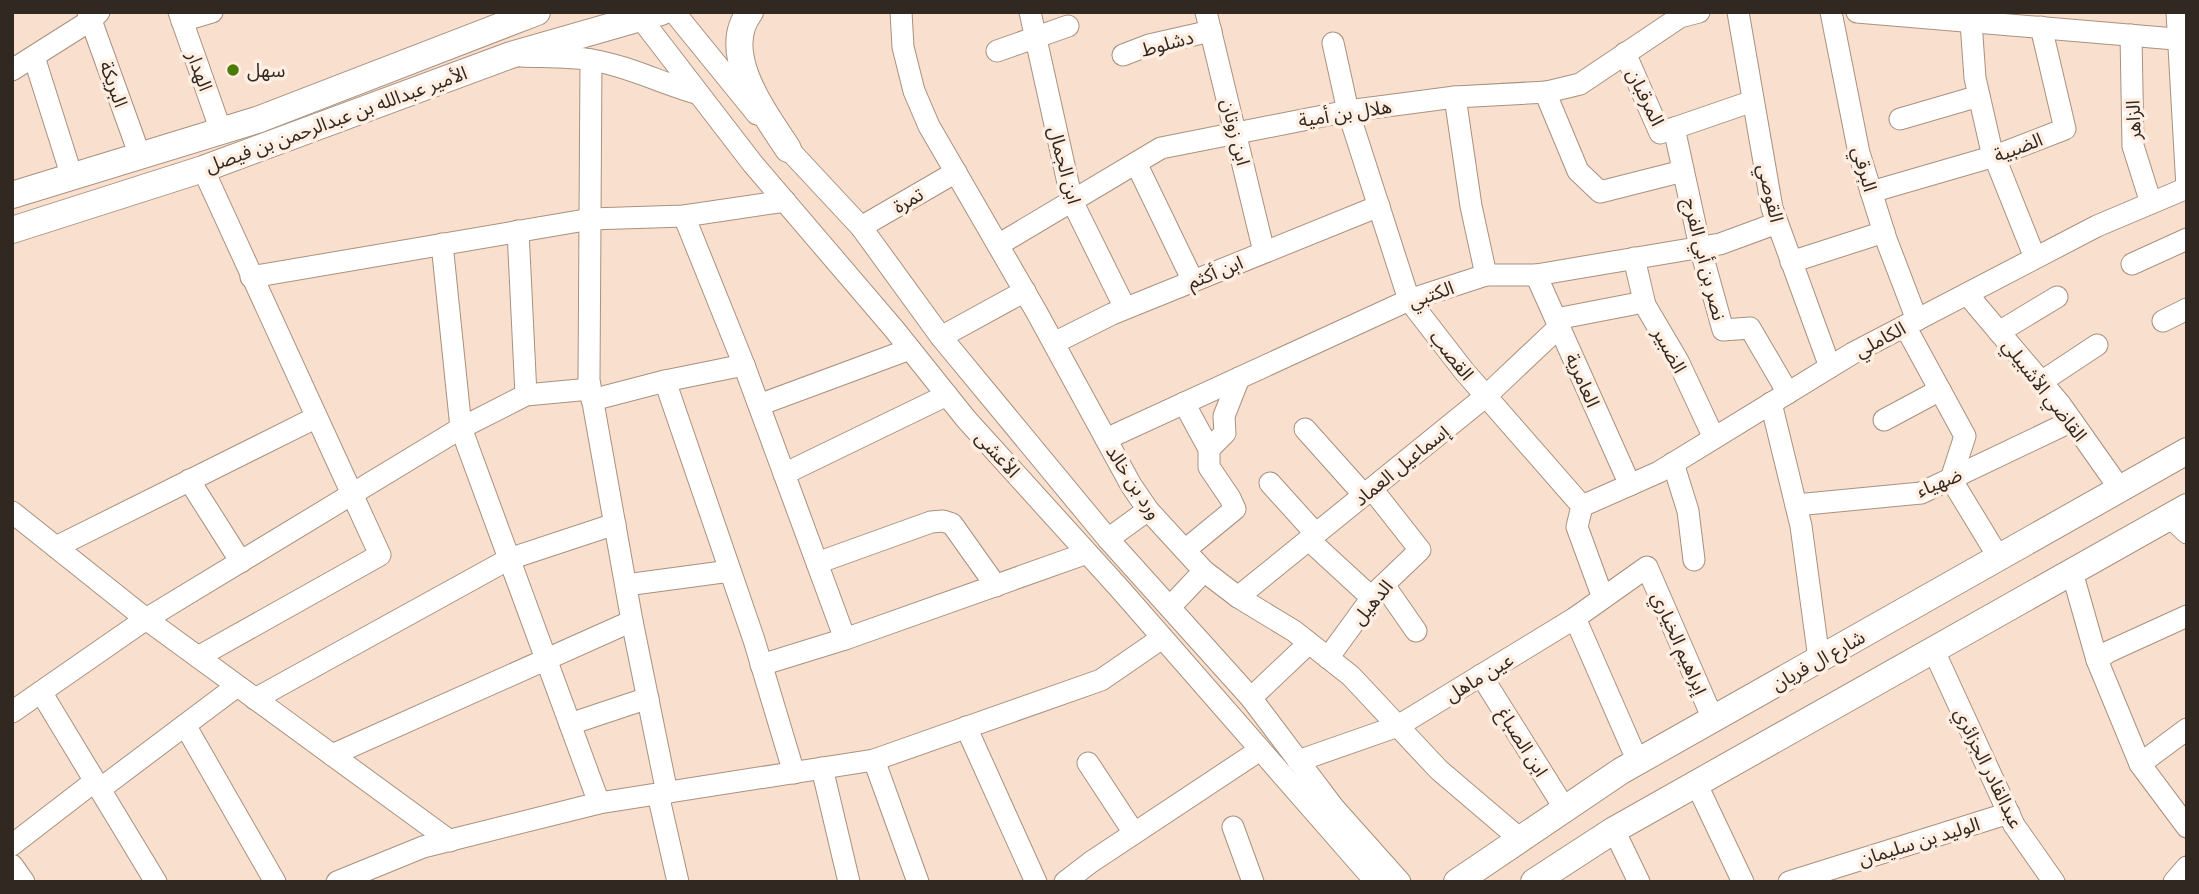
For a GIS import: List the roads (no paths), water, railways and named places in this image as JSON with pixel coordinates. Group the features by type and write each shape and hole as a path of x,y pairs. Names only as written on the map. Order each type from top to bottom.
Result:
{"main road":[{"path":"750,12 744,20 740,47 745,76 754,97 788,149"},
{"name":"الأمير عبدالله بن عبدالرحمن بن فيصل","path":"12,195 257,120 532,13"},
{"name":"الأمير عبدالله بن عبدالرحمن بن فيصل","path":"12,230 203,169 511,55 645,14"},
{"name":"شارع ال فريان","path":"1457,882 1639,762 2187,452"},
{"path":"1545,879 1614,830 1696,783 2072,572 2181,519"}],"street":[{"path":"181,17 212,12"},
{"name":"الأعشى","path":"674,12 716,67 861,227 942,337 1108,539 1251,698 1334,808 1400,882"},
{"name":"ورد بن خالد","path":"901,12 903,47 914,91 929,126 1025,291 1131,485 1148,510 1204,571 1238,597 1309,643 1351,676 1438,770 1520,839"},
{"name":"ابن الجمال","path":"1030,12 1072,201 1125,308"},
{"name":"هلال بن أمية","path":"998,245 1161,148 1348,111 1455,97 1545,92 1580,84 1680,17 1699,12"},
{"name":"القوصي","path":"1738,12 1772,208 1830,367"},
{"name":"البرقي","path":"1831,12 1859,153 1911,323 1940,390 1965,436 1951,479"},
{"path":"1857,12 2183,40"},
{"path":"2177,12 2183,40 2187,188"},
{"name":"الأعشى","path":"645,14 696,93 947,395 1376,882"},
{"path":"12,70 93,15"},
{"name":"البريكة","path":"93,15 140,156"},
{"name":"الهدار","path":"181,17 221,131"},
{"name":"دشلوط","path":"1123,55 1209,22"},
{"name":"ابن زوتان","path":"1209,22 1264,252"},
{"path":"1972,22 1975,78 1995,156 2035,258"},
{"path":"997,51 1068,26"},
{"name":"الضبية","path":"1871,192 1995,156 2065,129 2041,27"},
{"name":"الزاهر","path":"2131,35 2133,146 2151,203"},
{"name":"القصب","path":"1333,43 1348,111 1409,300 1486,397 1582,506"},
{"name":"المرقبان","path":"1625,52 1660,133 1753,101"},
{"path":"511,55 591,60 626,68 696,93"},
{"path":"34,57 72,177"},
{"path":"591,60 591,395 648,698 678,882"},
{"path":"1545,92 1578,171 1600,192 1683,171"},
{"path":"1900,119 1979,96"},
{"path":"1455,97 1469,194 1486,275"},
{"name":"نصر بن أبي الفرج","path":"1674,128 1700,247 1723,330 1750,328 1780,398 1819,659"},
{"path":"1136,163 1193,281"},
{"path":"198,657 380,555 203,169"},
{"name":"تمرة","path":"861,227 956,172"},
{"name":"الكاملي","path":"1582,506 1673,463 1830,367 1911,323 2097,226 2187,188"},
{"path":"251,277 591,219 684,216 785,201"},
{"name":"ابن أكثم","path":"1054,343 1125,308 1378,206"},
{"path":"684,216 744,365 845,639"},
{"name":"الكتبي","path":"1106,439 1409,300 1486,275 1536,275 1720,244 1777,223"},
{"path":"518,231 526,395"},
{"path":"1791,262 1884,232"},
{"path":"2132,264 2187,239"},
{"path":"442,244 461,428 599,803"},
{"name":"الضبير","path":"1634,258 1644,302 1678,361 1714,438"},
{"name":"العامرية","path":"1536,275 1630,485"},
{"path":"942,337 1025,291"},
{"name":"القاضي الأشبيلي","path":"1967,294 2042,382 2120,489"},
{"path":"1999,332 2057,297"},
{"path":"1558,323 1644,302"},
{"path":"2163,321 2187,309"},
{"name":"إسماعيل العماد","path":"1238,597 1486,397 1558,323"},
{"path":"2042,382 2097,345"},
{"path":"759,405 910,349"},
{"path":"12,712 146,619 461,428 526,395 591,395 744,365"},
{"path":"1209,449 1224,433 1224,416 1239,378"},
{"path":"665,381 761,665 794,773"},
{"path":"1884,420 1940,390"},
{"path":"784,474 947,395"},
{"path":"1184,403 1209,449 1209,467 1235,509 1185,550"},
{"path":"56,547 316,418"},
{"name":"ضهياء","path":"1796,505 1922,493 2072,421"},
{"path":"1305,429 1368,492"},
{"path":"1673,463 1688,511 1695,559"},
{"path":"1951,479 1999,558"},
{"path":"189,480 240,562"},
{"path":"1270,483 1312,537 1378,591 1416,631"},
{"name":"الدهيل","path":"1328,658 1378,591 1420,550 1368,492"},
{"path":"1582,506 1577,527 1603,598"},
{"path":"1108,539 1148,510"},
{"path":"12,512 146,619 450,841"},
{"path":"817,563 931,522 943,521 952,524 996,586"},
{"path":"255,699 509,559 615,524"},
{"path":"761,665 845,639 1087,553"},
{"name":"عين ماهل","path":"1298,761 1398,726 1575,618 1647,568"},
{"name":"إبراهيم الخياري","path":"1647,568 1713,719"},
{"path":"626,584 730,571"},
{"path":"1170,607 1204,571"},
{"path":"2072,572 2097,660 2140,764 2187,827"},
{"path":"2097,660 2108,652 2187,616"},
{"path":"1575,618 1639,762"},
{"path":"332,755 632,621"},
{"path":"337,882 424,847 599,803 874,760 1101,680 1162,638"},
{"path":"1251,698 1309,643"},
{"name":"عبدالقادر الجزائري","path":"1933,649 2014,825 2054,882"},
{"name":"ابن الصباغ","path":"1481,675 1565,809"},
{"path":"12,845 237,686"},
{"path":"41,692 156,882"},
{"path":"570,724 648,698"},
{"path":"185,725 275,882"},
{"path":"966,727 1035,882"},
{"path":"2140,764 2187,729"},
{"path":"1065,882 1260,750"},
{"path":"874,760 918,882"},
{"path":"1088,763 1134,833"},
{"path":"822,768 849,882"},
{"path":"1696,783 1743,882"},
{"name":"الوليد بن سليمان","path":"1789,882 2009,813"},
{"path":"1233,827 1253,882"},
{"path":"1614,830 1639,882"},
{"path":"12,865 24,882"},
{"path":"2174,882 2187,867"}],"place":[{"name":"سهل","path":"233,70"}]}
